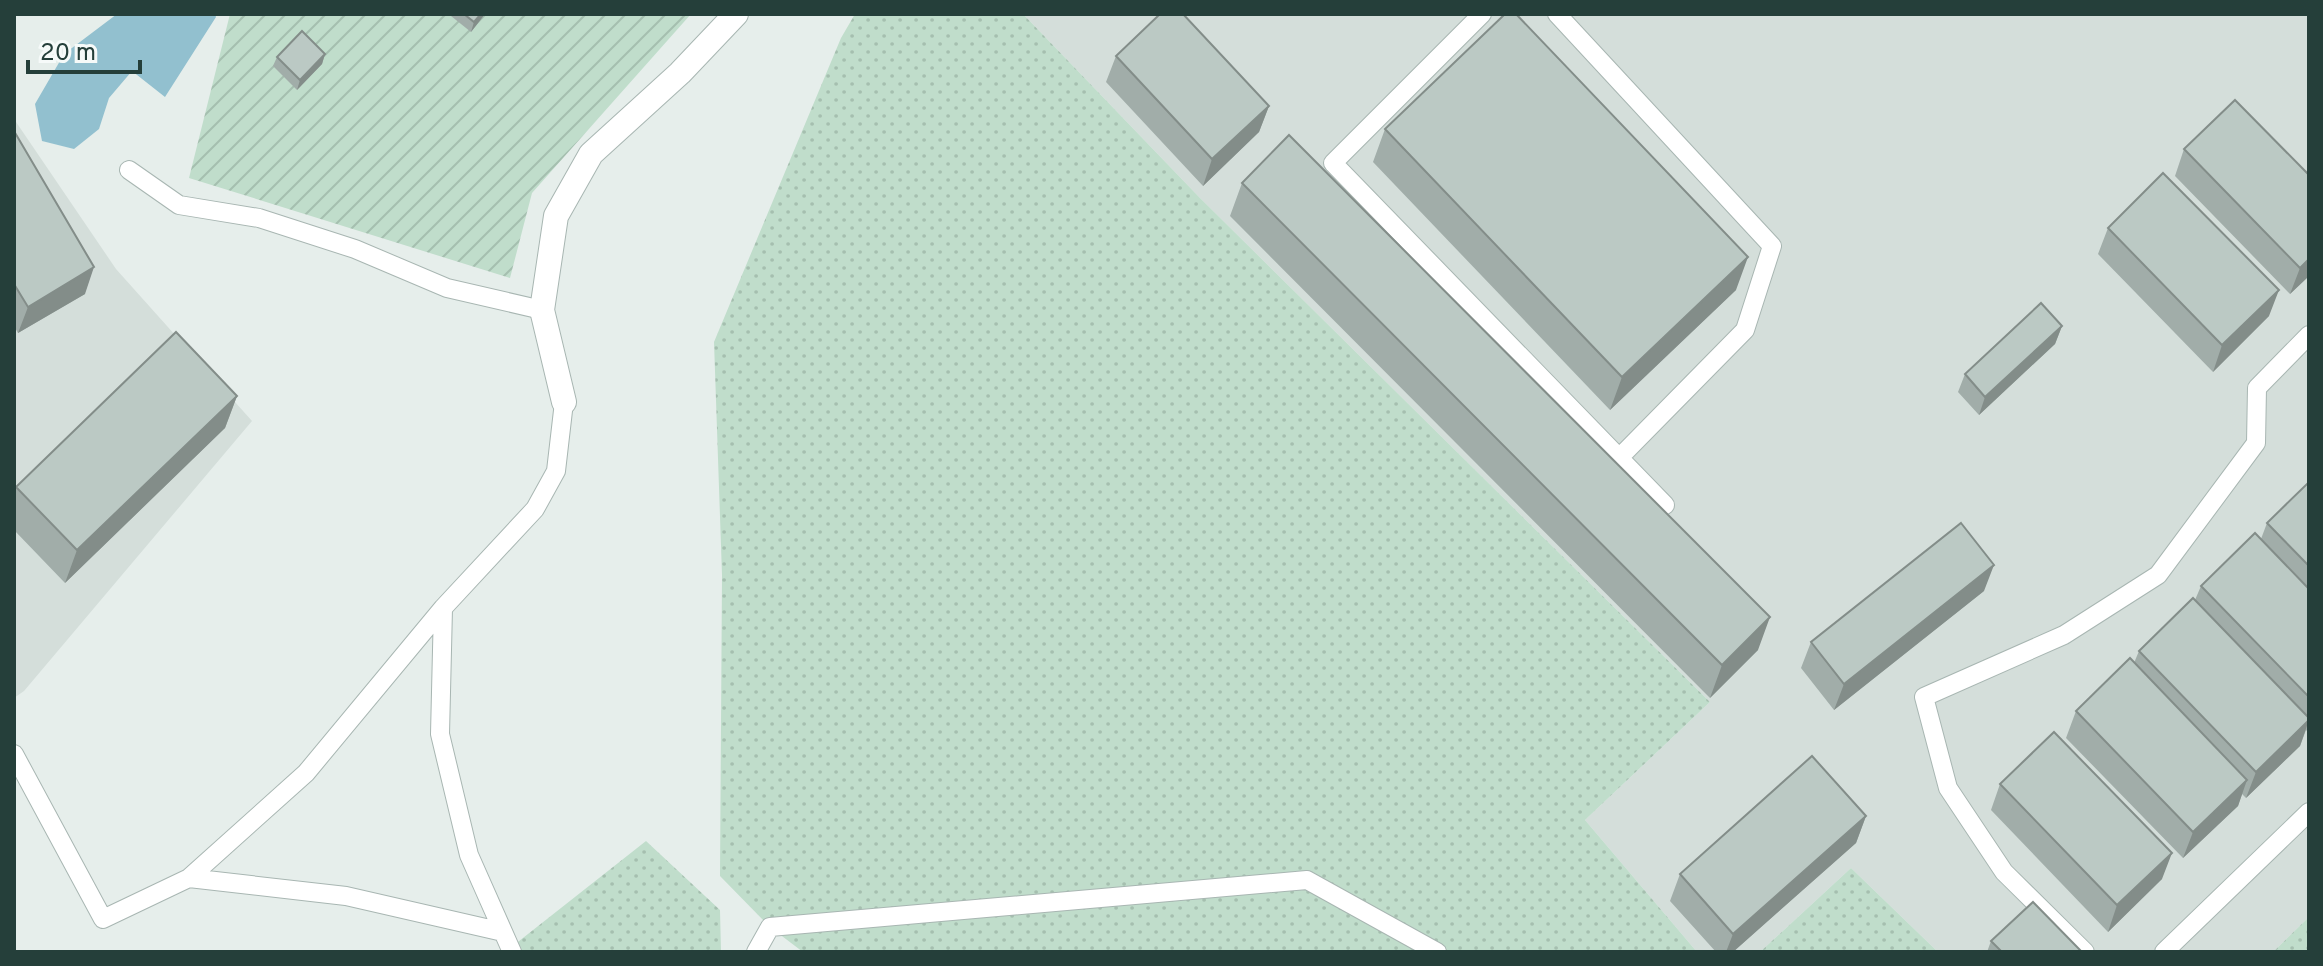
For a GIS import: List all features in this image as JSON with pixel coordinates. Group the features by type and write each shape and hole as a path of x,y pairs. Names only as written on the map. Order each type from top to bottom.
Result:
{"street":[{"path":"564,402 542,310 556,216 591,154 680,73 736,14"}],"lane":[{"path":"1482,14 1333,163 1665,505"},
{"path":"1557,14 1772,246 1745,330 1619,458"},
{"path":"129,170 179,205 259,218 355,249 447,288 542,310"},
{"path":"2085,952 2004,872 1948,788 1924,697 2064,635 2158,575 2256,443 2257,388 2309,335"},
{"path":"14,754 103,919 189,878 306,773 443,608 535,509 556,471 564,402"},
{"path":"443,608 440,734 469,855 512,952"},
{"path":"2164,952 2309,812"},
{"path":"189,878 346,896 503,932"},
{"path":"756,952 770,927 1307,880 1437,952"}],"shaded area":[{"path":"1023,14 2309,14 2309,917 2273,952 1938,952 1851,868 1760,952 1697,952 1585,820 1710,702 1200,198"},
{"path":"14,119 116,269 252,421 24,691 14,698"}],"green space":[{"path":"230,14 691,14 532,193 510,278 189,178"},
{"path":"855,14 1023,14 1200,198 1710,702 1585,820 1697,952 803,952 770,927 720,876 722,575 714,342 841,38"},
{"path":"646,841 720,910 721,952 505,952"},
{"path":"1851,868 1938,952 1760,952"},
{"path":"2309,917 2309,952 2273,952"}],"water":[{"path":"117,14 215,14 216,17 165,97 132,71 109,98 99,129 74,149 42,141 35,104 64,54"}],"building":[{"path":"464,14 481,14 474,22"},
{"path":"1160,14 1183,14 1269,106 1212,159 1116,56"},
{"path":"1505,14 1516,14 1748,257 1622,377 1385,129"},
{"path":"302,31 325,54 300,80 277,57"},
{"path":"2235,100 2309,175 2309,259 2300,268 2184,149"},
{"path":"14,131 94,267 28,307 14,284"},
{"path":"1289,135 1770,617 1722,665 1242,183"},
{"path":"2163,173 2279,290 2222,345 2108,228"},
{"path":"2041,303 2062,326 1985,397 1965,374"},
{"path":"176,332 237,396 77,550 16,487"},
{"path":"2309,482 2309,566 2267,523"},
{"path":"1961,523 1994,565 1844,684 1811,642"},
{"path":"2255,533 2309,589 2309,697 2201,586"},
{"path":"2193,598 2309,718 2256,772 2139,651"},
{"path":"2130,658 2247,780 2193,832 2076,711"},
{"path":"2054,732 2172,853 2117,905 2000,784"},
{"path":"1812,756 1866,816 1733,934 1680,874"},
{"path":"2033,902 2082,952 2002,952 1991,941"}]}
